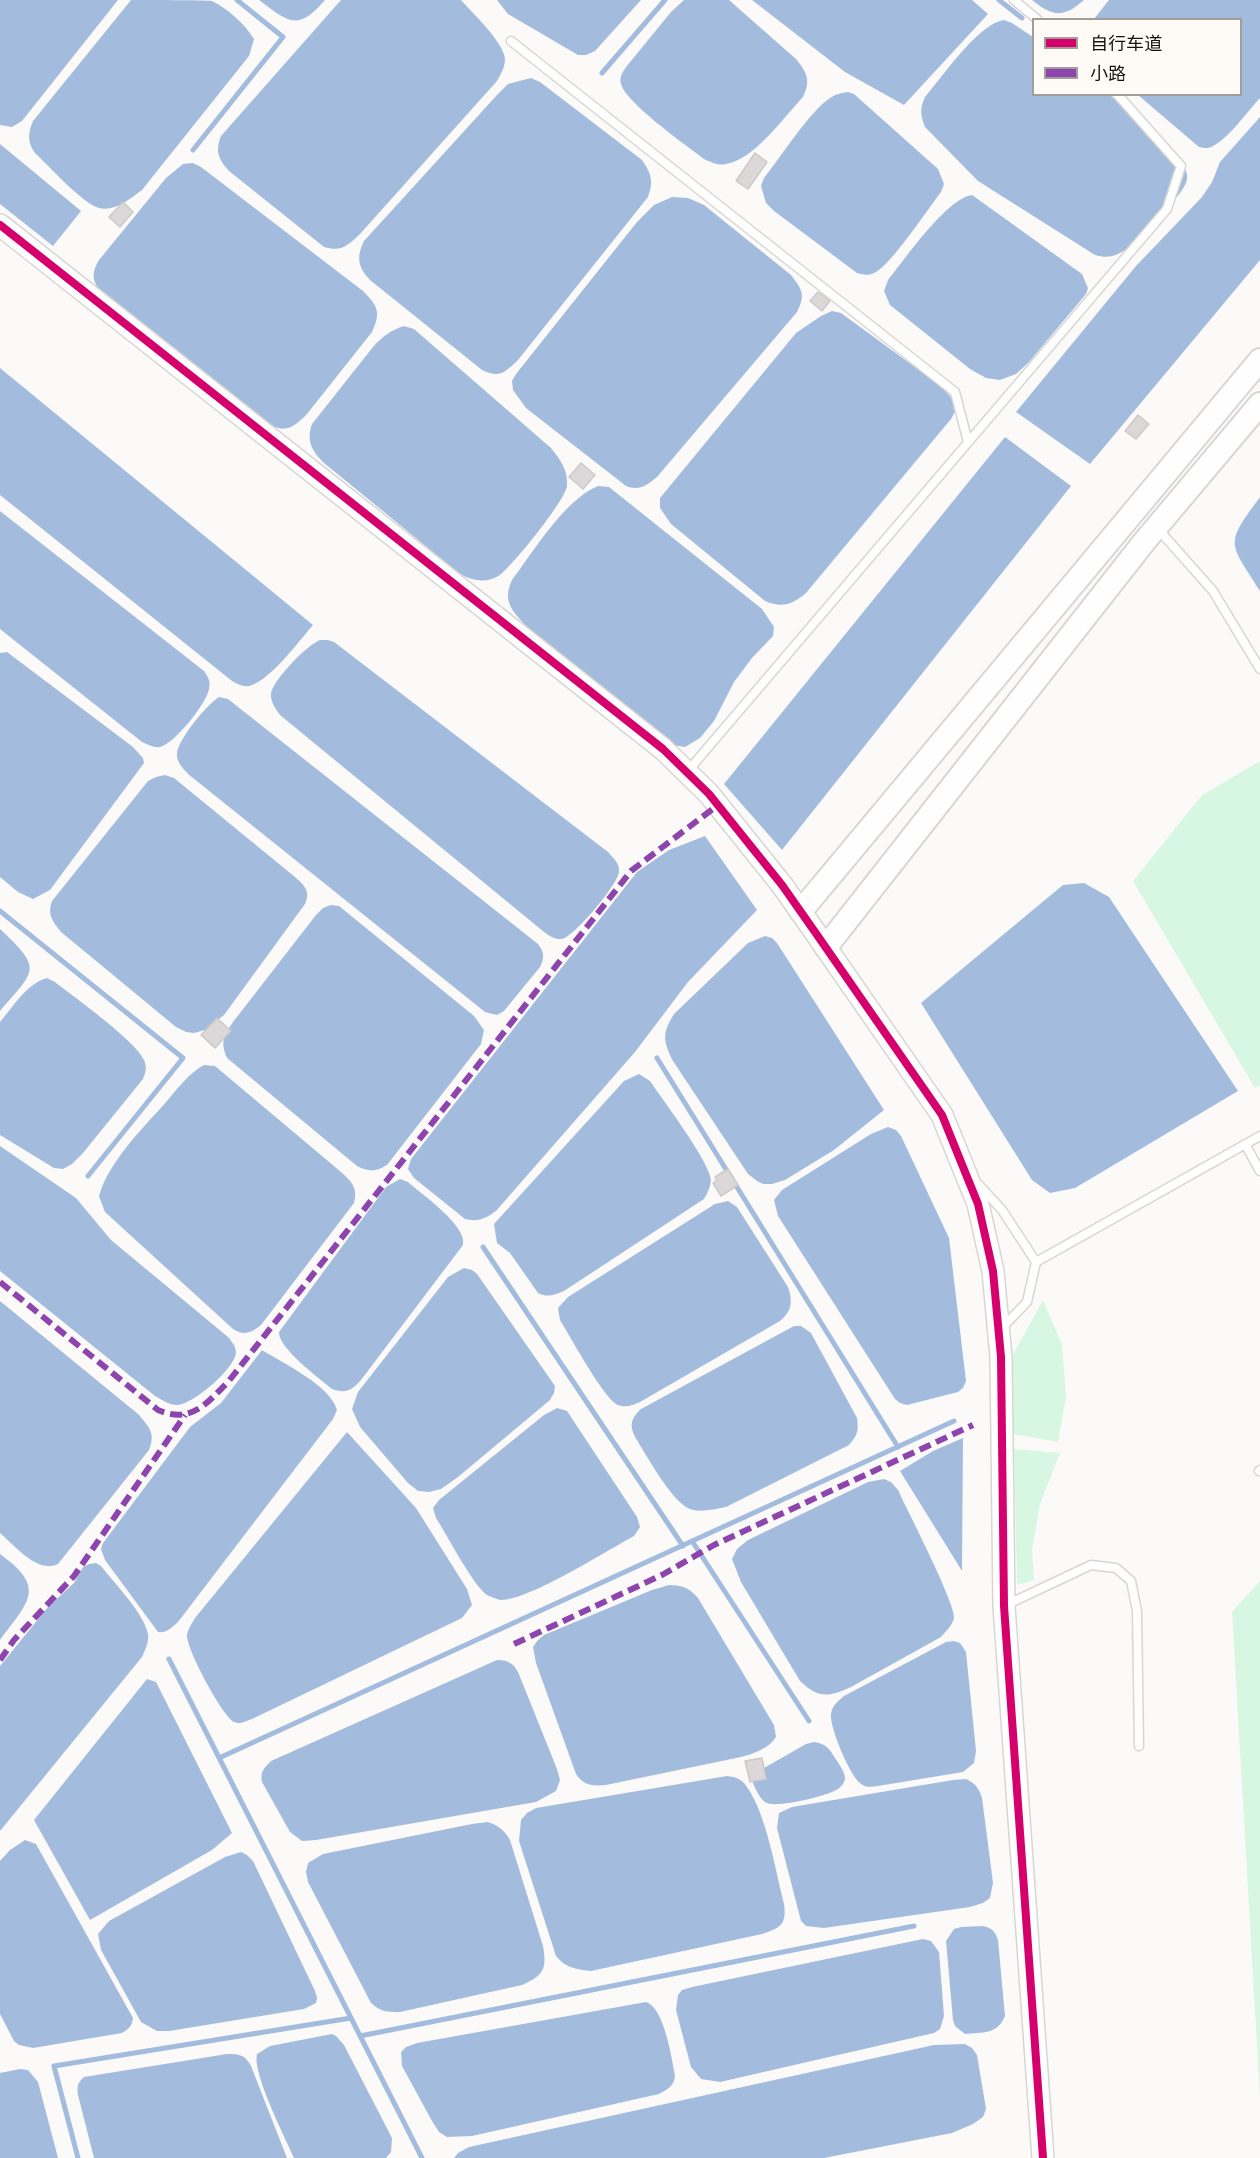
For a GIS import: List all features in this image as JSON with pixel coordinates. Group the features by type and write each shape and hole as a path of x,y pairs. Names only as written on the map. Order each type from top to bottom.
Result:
{"main road":[{"path":"801,911 1260,360"},
{"path":"826,947 1156,527 1260,404"}],"street":[{"path":"0,225 663,749 709,794 783,885 942,1115 978,1204 993,1271 1001,1357 1004,1606 1043,2158"}],"lane":[{"path":"1014,0 1036,18"},
{"path":"511,41 955,392 968,442"},
{"path":"687,772 1167,209 1181,166 1119,96"},
{"path":"1156,527 1213,591 1260,669"},
{"path":"1036,1262 1260,1136"},
{"path":"1245,1144 1260,1171"},
{"path":"963,1168 1002,1210 1036,1262 1027,1302 998,1332"},
{"path":"1004,1606 1091,1566 1116,1568 1131,1581 1137,1611 1139,1746"}],"green space":[{"path":"1260,761 1260,1085 1255,1088 1133,881 1202,795"},
{"path":"1043,1300 1062,1345 1066,1397 1058,1442 1013,1434 1010,1360"},
{"path":"1014,1449 1060,1453 1040,1504 1032,1550 1034,1580 1017,1585"},
{"path":"1260,1581 1260,2098 1232,1612"}],"water":[{"path":"0,0 118,0 22,121 12,127 0,125"},
{"path":"131,0 212,1 236,17 254,39 249,56 142,190 117,206 105,209 84,200 35,153 29,133 33,121"},
{"path":"259,0 325,0 307,17 293,20 278,14"},
{"path":"341,0 461,0 499,44 505,59 504,68 497,81 360,234 348,245 335,249 324,247 229,171 220,159 218,146 221,136"},
{"path":"497,0 641,0 595,51 586,55 578,55 508,14"},
{"path":"684,0 729,0 796,59 807,77 803,97 758,146 737,161 717,164 704,159 645,112 625,92 621,84 621,77 626,67 671,12"},
{"path":"752,0 972,0 988,14 904,105 845,72"},
{"path":"1032,0 1084,0 1070,10 1058,13 1046,10"},
{"path":"1109,0 1260,0 1260,98 1219,142 1209,148 1199,147 1139,96 1242,96 1242,18 1095,18"},
{"path":"1004,20 1032,36 1032,96 1111,96 1180,161 1185,170 1187,179 1179,194 1128,248 1120,253 1108,257 1095,255 978,181 925,127 921,112 925,97 972,41 994,24"},
{"path":"531,78 540,82 642,160 649,173 651,186 648,197 518,360 506,371 493,374 482,370 370,280 363,271 359,257 364,241 497,95 508,84"},
{"path":"848,92 854,94 938,169 944,184 941,192 900,247 883,267 869,275 857,273 774,211 766,203 761,186 764,178 813,113 832,97"},
{"path":"1260,117 1260,260 1090,464 1016,412 1136,266 1202,197 1212,182 1220,162"},
{"path":"0,144 81,211 53,246 0,204"},
{"path":"193,163 363,291 375,305 377,314 372,332 307,414 291,427 282,429 271,425 104,296 95,283 94,270 99,260 166,178 183,164"},
{"path":"972,195 1082,274 1088,288 1086,294 1029,362 1016,374 1000,380 986,378 970,369 890,305 884,291 888,280 939,218 950,207"},
{"path":"672,197 688,198 704,205 791,275 802,292 802,297 797,312 657,477 642,487 635,488 626,486 526,408 513,390 512,381 637,222 654,205"},
{"path":"832,311 841,313 942,387 956,403 956,410 951,419 806,593 791,603 782,605 765,601 671,524 660,508 660,498 796,333"},
{"path":"404,326 414,329 551,448 565,470 567,486 558,505 516,559 500,575 490,580 475,580 460,574 324,463 311,445 312,424 373,347 387,334"},
{"path":"0,368 313,625 266,677 249,686 242,686 232,681 0,495"},
{"path":"1005,437 1071,486 782,850 724,784"},
{"path":"598,486 609,487 762,609 774,627 773,636 734,682 714,721 700,738 685,747 672,745 524,624 509,604 508,593 512,580 540,541 573,503"},
{"path":"1260,497 1260,591 1242,562 1235,544 1240,525"},
{"path":"0,511 204,671 210,684 207,695 189,722 173,739 160,747 142,742 0,629"},
{"path":"320,640 334,642 608,852 614,859 619,872 612,887 585,920 568,936 562,939 555,938 544,932 280,715 271,699 273,687 307,648"},
{"path":"7,652 133,747 143,758 144,763 50,890 33,899 18,892 0,877 0,653"},
{"path":"219,697 228,699 538,944 543,955 540,967 504,1011 497,1015 485,1012 188,774 178,759 179,747 194,723"},
{"path":"165,775 174,778 295,877 307,892 305,904 224,1015 205,1030 194,1033 176,1027 61,932 50,914 52,901 148,781"},
{"path":"705,836 757,910 688,982 635,1052 496,1211 481,1219 465,1219 414,1178 408,1169 411,1159 637,872 669,850"},
{"path":"1084,883 1109,897 1238,1091 1075,1188 1050,1193 1032,1180 921,1003 1063,885"},
{"path":"331,905 339,906 474,1016 484,1030 481,1044 387,1165 376,1170 357,1166 227,1058 223,1043 233,1022 316,915 323,908"},
{"path":"0,929 23,953 29,962 30,970 21,987 0,1011"},
{"path":"765,936 777,943 884,1110 834,1150 785,1180 772,1184 763,1184 748,1174 673,1061 665,1037 674,1014 748,943"},
{"path":"47,978 117,1031 139,1052 146,1067 143,1079 83,1153 63,1169 54,1168 0,1135 0,1022 27,990"},
{"path":"204,1065 215,1066 341,1172 355,1189 354,1203 261,1325 247,1333 233,1329 105,1212 99,1196 110,1170 128,1146 184,1081"},
{"path":"639,1074 650,1081 703,1160 711,1181 707,1193 704,1199 564,1291 554,1295 542,1295 538,1293 510,1253 497,1243 494,1224 624,1081"},
{"path":"888,1127 896,1130 901,1136 949,1238 966,1381 958,1392 907,1405 895,1399 778,1216 774,1200 782,1190 871,1134"},
{"path":"0,1146 76,1198 111,1240 228,1337 235,1346 234,1360 212,1385 184,1403 174,1405 163,1401 0,1271"},
{"path":"400,1179 408,1182 433,1202 451,1220 462,1237 463,1245 361,1380 348,1390 332,1389 292,1354 280,1339 279,1332 386,1187"},
{"path":"728,1201 737,1207 788,1287 791,1302 787,1314 780,1321 640,1402 627,1406 618,1405 604,1391 588,1366 560,1320 558,1308 568,1297 715,1204"},
{"path":"464,1268 477,1274 555,1386 554,1393 550,1400 458,1477 441,1489 429,1492 418,1491 408,1483 360,1427 352,1409 358,1392 448,1277"},
{"path":"0,1301 138,1414 148,1427 152,1439 149,1450 58,1564 50,1566 27,1557 0,1533"},
{"path":"794,1326 801,1326 811,1333 857,1418 857,1433 854,1439 849,1445 726,1507 701,1511 686,1507 669,1490 635,1437 632,1422 635,1415 641,1409"},
{"path":"262,1350 316,1384 333,1401 337,1410 333,1419 178,1622 166,1631 158,1632 105,1560 101,1549 103,1543 190,1427 221,1403"},
{"path":"557,1408 567,1411 637,1517 640,1527 634,1536 567,1574 529,1593 500,1600 481,1590 436,1518 433,1508 439,1500 544,1415"},
{"path":"347,1432 416,1508 467,1589 472,1605 462,1618 252,1719 236,1723 221,1708 198,1667 188,1642 188,1631 195,1618"},
{"path":"963,1438 962,1571 900,1471 933,1451"},
{"path":"884,1479 891,1482 898,1490 940,1577 953,1609 954,1618 941,1637 851,1687 836,1693 818,1693 800,1681 741,1582 732,1559 737,1549 748,1540 868,1482"},
{"path":"0,1554 24,1576 28,1586 28,1595 19,1615 0,1640"},
{"path":"96,1563 121,1589 141,1617 148,1634 146,1646 142,1657 0,1831 0,1666 48,1607 74,1583 83,1567"},
{"path":"669,1585 685,1588 698,1598 774,1725 776,1737 765,1748 741,1757 606,1785 586,1783 576,1774 536,1663 533,1647 544,1635"},
{"path":"946,1642 960,1643 966,1652 976,1751 974,1763 963,1772 868,1787 862,1785 851,1771 837,1739 831,1720 834,1706 844,1696"},
{"path":"497,1660 510,1663 518,1672 557,1769 560,1780 556,1791 536,1802 316,1840 302,1841 290,1832 262,1782 263,1770 271,1761"},
{"path":"147,1679 156,1682 232,1833 212,1850 90,1920 34,1820"},
{"path":"814,1742 827,1747 840,1765 845,1779 842,1786 802,1801 781,1804 765,1802 752,1780 757,1772 806,1744"},
{"path":"727,1776 745,1784 760,1813 770,1843 784,1904 785,1911 781,1925 762,1934 591,1971 580,1970 563,1963 556,1956 519,1841 521,1820 527,1813 536,1808"},
{"path":"966,1779 977,1787 982,1798 993,1883 990,1898 970,1907 824,1928 806,1926 801,1921 777,1828 779,1813 792,1807"},
{"path":"488,1822 501,1829 510,1840 543,1946 544,1966 542,1970 535,1978 522,1985 400,2012 381,2010 371,2003 308,1882 306,1872 308,1863 323,1854"},
{"path":"25,1840 36,1844 133,2018 130,2027 122,2033 33,2048 19,2045 14,2041 0,2014 0,1861 10,1850"},
{"path":"241,1852 253,1861 315,1991 316,2003 304,2009 157,2031 141,2022 101,1950 98,1934 109,1921 225,1857"},
{"path":"983,1926 993,1930 998,1940 1005,2016 994,2030 965,2034 955,2026 953,2020 946,1941 954,1929"},
{"path":"923,1939 931,1941 939,1952 944,2016 940,2029 934,2033 720,2082 701,2079 691,2067 676,2010 678,1995 682,1990"},
{"path":"646,2002 658,2013 662,2023 675,2076 672,2085 659,2094 472,2136 447,2137 439,2132 432,2121 402,2066 401,2052 406,2047 417,2043"},
{"path":"332,2034 344,2045 392,2138 391,2152 386,2158 294,2158 277,2121 259,2075 257,2054 270,2046"},
{"path":"965,2044 977,2055 986,2109 983,2117 952,2133 824,2158 454,2158 469,2147 934,2045"},
{"path":"235,2054 247,2059 287,2158 94,2158 78,2095 78,2085 84,2077"},
{"path":"20,2069 28,2070 38,2082 58,2158 0,2158 0,2073"}],"building":[{"path":"755,153 767,162 748,189 736,181"},
{"path":"123,202 133,212 120,227 109,217"},
{"path":"818,292 830,301 822,311 810,301"},
{"path":"1138,415 1149,424 1136,439 1125,431"},
{"path":"581,463 595,475 583,489 569,477"},
{"path":"217,1018 231,1031 215,1048 201,1035"},
{"path":"728,1169 738,1185 721,1196 713,1183 717,1180 715,1177"},
{"path":"762,1758 766,1779 750,1782 745,1761"}],"waterway":[{"path":"193,150 283,37 237,0"},
{"path":"602,73 665,0"},
{"path":"999,0 1022,18"},
{"path":"0,911 183,1058 88,1176"},
{"path":"657,1058 898,1447"},
{"path":"483,1247 683,1546"},
{"path":"219,1758 954,1421"},
{"path":"692,1541 809,1721"},
{"path":"169,1659 422,2158"},
{"path":"360,2036 914,1926"},
{"path":"78,2158 54,2066 351,2018"}],"marked path":[{"path":"0,1282 158,1410 180,1415 197,1410 228,1382 631,871 718,805"},
{"path":"0,1660 14,1640 74,1576 185,1415"},
{"path":"514,1644 662,1575 714,1545 973,1425"}],"cycle path":[{"path":"0,225 663,749 709,794 782,885 942,1115 978,1204 993,1271 1001,1357 1004,1606 1043,2158"}]}
